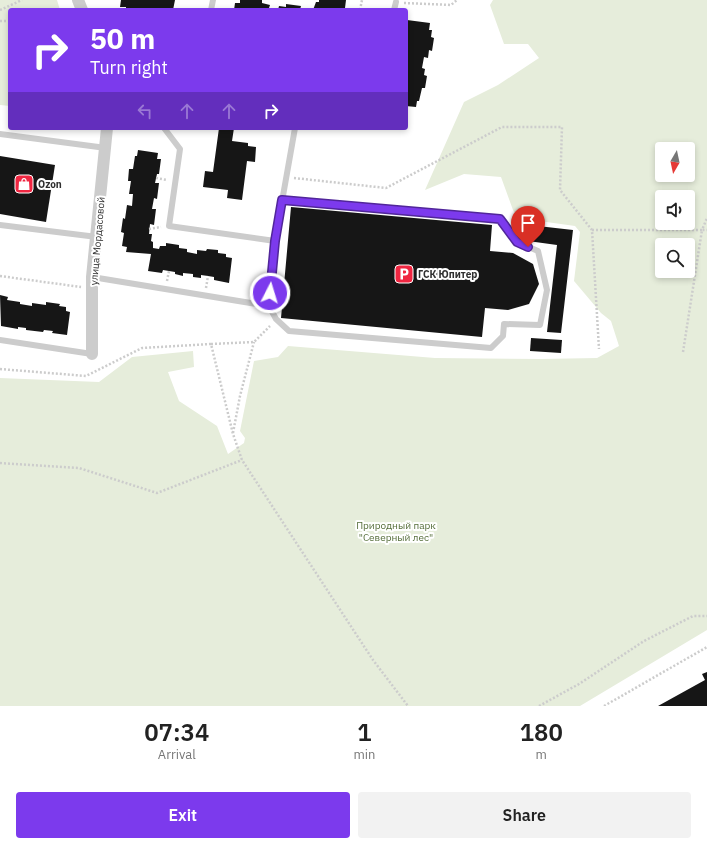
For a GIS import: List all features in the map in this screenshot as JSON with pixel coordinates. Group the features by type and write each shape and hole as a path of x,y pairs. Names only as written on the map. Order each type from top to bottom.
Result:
{"street":[{"name":"улица Мордасовой","path":"92,354 92,283 107,130"}],"lane":[{"path":"394,8 396,2"},
{"path":"166,130 180,149 169,226 275,241"},
{"path":"282,200 500,219 517,242 538,251 547,290 540,325 504,324 503,336 491,348 290,331 276,319 269,306 275,241 282,200 286,177 295,130"},
{"path":"0,134 106,148"},
{"path":"0,225 97,237"},
{"path":"92,283 269,306"},
{"path":"0,340 92,354"}],"path":[{"path":"0,10 22,0"},
{"path":"396,2 451,5 457,0"},
{"path":"286,177 386,188 502,127 562,127 560,190 592,230 599,349"},
{"path":"683,352 702,230 707,218"},
{"path":"592,230 707,230"},
{"path":"0,276 92,283"},
{"path":"233,434 240,396 254,342 276,319"},
{"path":"0,369 86,376 142,348 254,342"},
{"path":"211,344 233,434 242,460 373,660 408,706"},
{"path":"0,462 79,468 156,492 242,460"},
{"path":"539,706 579,684 644,641 693,616 707,616"},
{"path":"604,706 707,647"}],"green space":[{"path":"0,0 57,0 59,8 8,8 8,106 0,105"},
{"name":"Природный парк \"Северный лес\"","path":"493,0 707,0 707,630 580,706 0,706 0,378 99,382 132,357 193,351 194,367 168,372 179,401 217,426 228,454 244,443 245,438 240,431 254,361 278,357 288,346 435,358 541,359 597,358 619,346 611,321 601,313 574,281 580,232 575,226 518,218 513,210 501,177 464,174 425,190 464,102 498,85 539,58 528,44 504,44 490,5"}],"building":[{"path":"121,0 175,0 173,8 120,7"},
{"path":"240,0 262,0 262,3 270,5 269,8 234,8 235,3 240,3"},
{"path":"319,0 346,0 345,8 314,8 316,2 319,2"},
{"path":"286,4 301,6 300,8 278,8 279,6 286,7"},
{"path":"408,20 430,23 429,30 432,30 431,37 434,38 432,51 429,50 428,58 424,57 422,68 425,69 424,75 427,76 425,88 422,88 416,107 408,106"},
{"path":"219,130 234,130 232,141 248,143 248,146 256,147 255,162 247,161 242,200 227,198 228,190 203,187 205,171 213,172"},
{"path":"138,150 158,153 157,159 161,159 159,174 157,174 155,183 159,183 157,199 154,198 152,209 156,209 154,225 150,224 149,234 152,234 151,241 153,242 153,248 159,249 160,246 166,246 166,243 179,245 179,248 187,249 187,252 197,254 197,250 218,250 218,253 226,254 226,257 232,258 229,283 214,280 214,277 208,276 201,275 201,278 193,277 193,274 183,273 183,276 175,274 175,272 163,270 162,273 148,271 151,254 126,252 127,247 122,246 124,233 121,232 127,205 132,206 133,194 129,194 131,181 128,181 129,169 133,169 135,156 137,156"},
{"path":"0,156 55,165 46,222 0,214"},
{"path":"291,207 492,225 490,251 513,253 533,264 539,284 529,304 508,310 485,308 482,337 281,318"},
{"path":"529,225 573,230 561,333 547,332 557,245 528,241"},
{"path":"0,295 8,297 7,300 20,302 20,304 32,306 32,303 46,305 46,302 60,304 59,306 66,307 66,311 70,312 67,335 52,333 53,331 44,330 43,332 26,330 26,328 18,327 18,329 1,326"},
{"path":"531,338 562,340 561,353 530,351"},
{"path":"707,672 707,706 658,706 705,680 702,674"}],"place":[{"name":"Ozon","path":"24,184"},
{"name":"ГСК Юпитер","path":"404,274"}],"route":[{"path":"270,293 275,241 282,200 500,219 517,242 528,247"}]}
